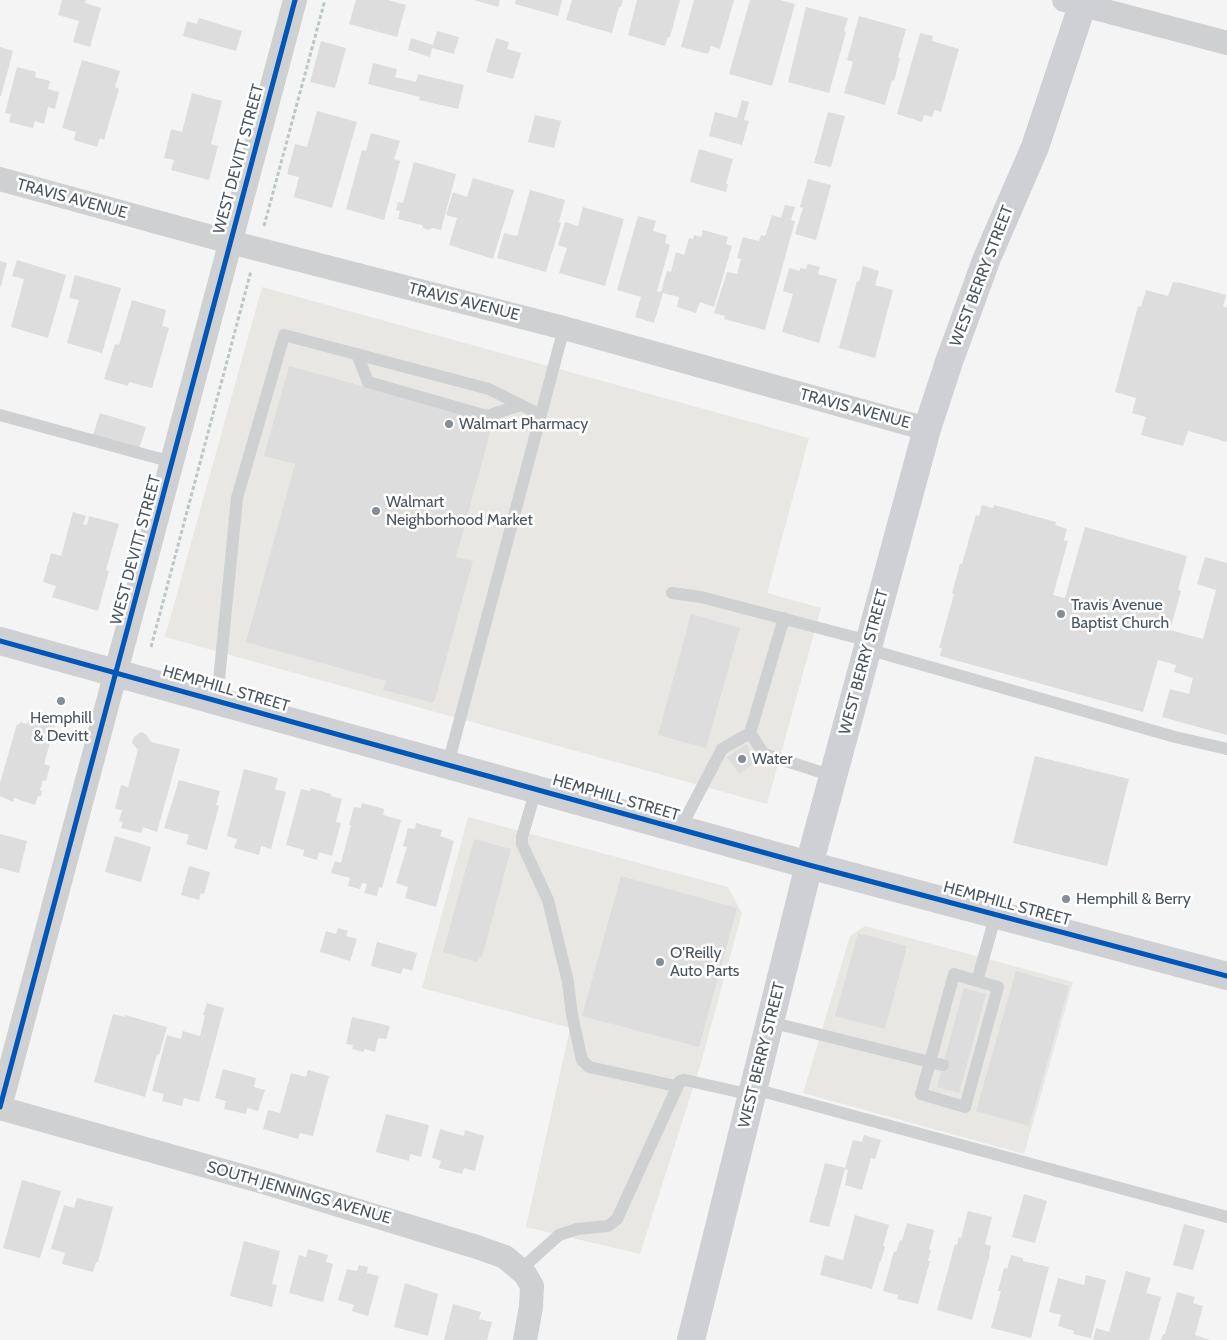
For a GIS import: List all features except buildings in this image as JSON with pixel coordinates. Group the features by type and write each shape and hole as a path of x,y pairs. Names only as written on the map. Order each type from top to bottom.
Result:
{"main road":[{"name":"WEST BERRY STREET","path":"691,1340 809,865 927,428 987,258 1035,147 1077,2"},
{"name":"HEMPHILL STREET","path":"0,640 809,865 1227,976"}],"street":[{"name":"WEST DEVITT STREET","path":"0,1107 295,0"},
{"path":"1077,2 1227,43"},
{"name":"TRAVIS AVENUE","path":"0,179 230,242 564,328 927,428"},
{"name":"SOUTH JENNINGS AVENUE","path":"0,1107 263,1182 477,1246 505,1257 525,1274 532,1286 531,1307 525,1340"}],"lane":[{"path":"448,764 564,328"},
{"path":"217,700 237,498 284,334 488,389 541,415"},
{"path":"358,354 368,382 487,416 521,405"},
{"path":"0,415 172,462"},
{"path":"672,593 701,597 784,618 1166,734 1227,750"},
{"path":"680,829 722,749 750,733 784,618"},
{"path":"750,733 764,754 833,776"},
{"path":"536,789 522,837 522,844 548,900 568,982 572,1015 582,1060 589,1067 617,1075 676,1086"},
{"path":"977,981 996,914"},
{"path":"954,974 977,981 998,987 984,1020 970,1072 965,1107 921,1094 954,974"},
{"path":"944,1009 957,1012"},
{"path":"770,1022 943,1065"},
{"path":"937,1034 951,1037"},
{"path":"520,1270 559,1235 577,1229 608,1226 617,1219 676,1086 680,1081 685,1080 753,1092 1227,1216"}],"path":[{"path":"151,647 325,0"}],"shaded area":[{"path":"262,287 809,438 767,593 821,608 767,804 165,637"},
{"path":"468,817 728,887 742,913 701,1063 640,1254 526,1227 570,1028 422,988"},
{"path":"865,926 1073,982 1024,1154 803,1093 850,936"}],"cycle path":[{"path":"0,1107 295,0"},
{"path":"0,641 809,865 1227,976"}],"place":[{"name":"Walmart Pharmacy","path":"449,424"},
{"name":"Walmart Neighborhood Market","path":"376,511"},
{"name":"Travis Avenue Baptist Church","path":"1061,614"},
{"name":"Hemphill & Devitt","path":"61,701"},
{"name":"Water","path":"742,759"},
{"name":"Hemphill & Berry","path":"1066,899"},
{"name":"O'Reilly Auto Parts","path":"660,962"}]}
